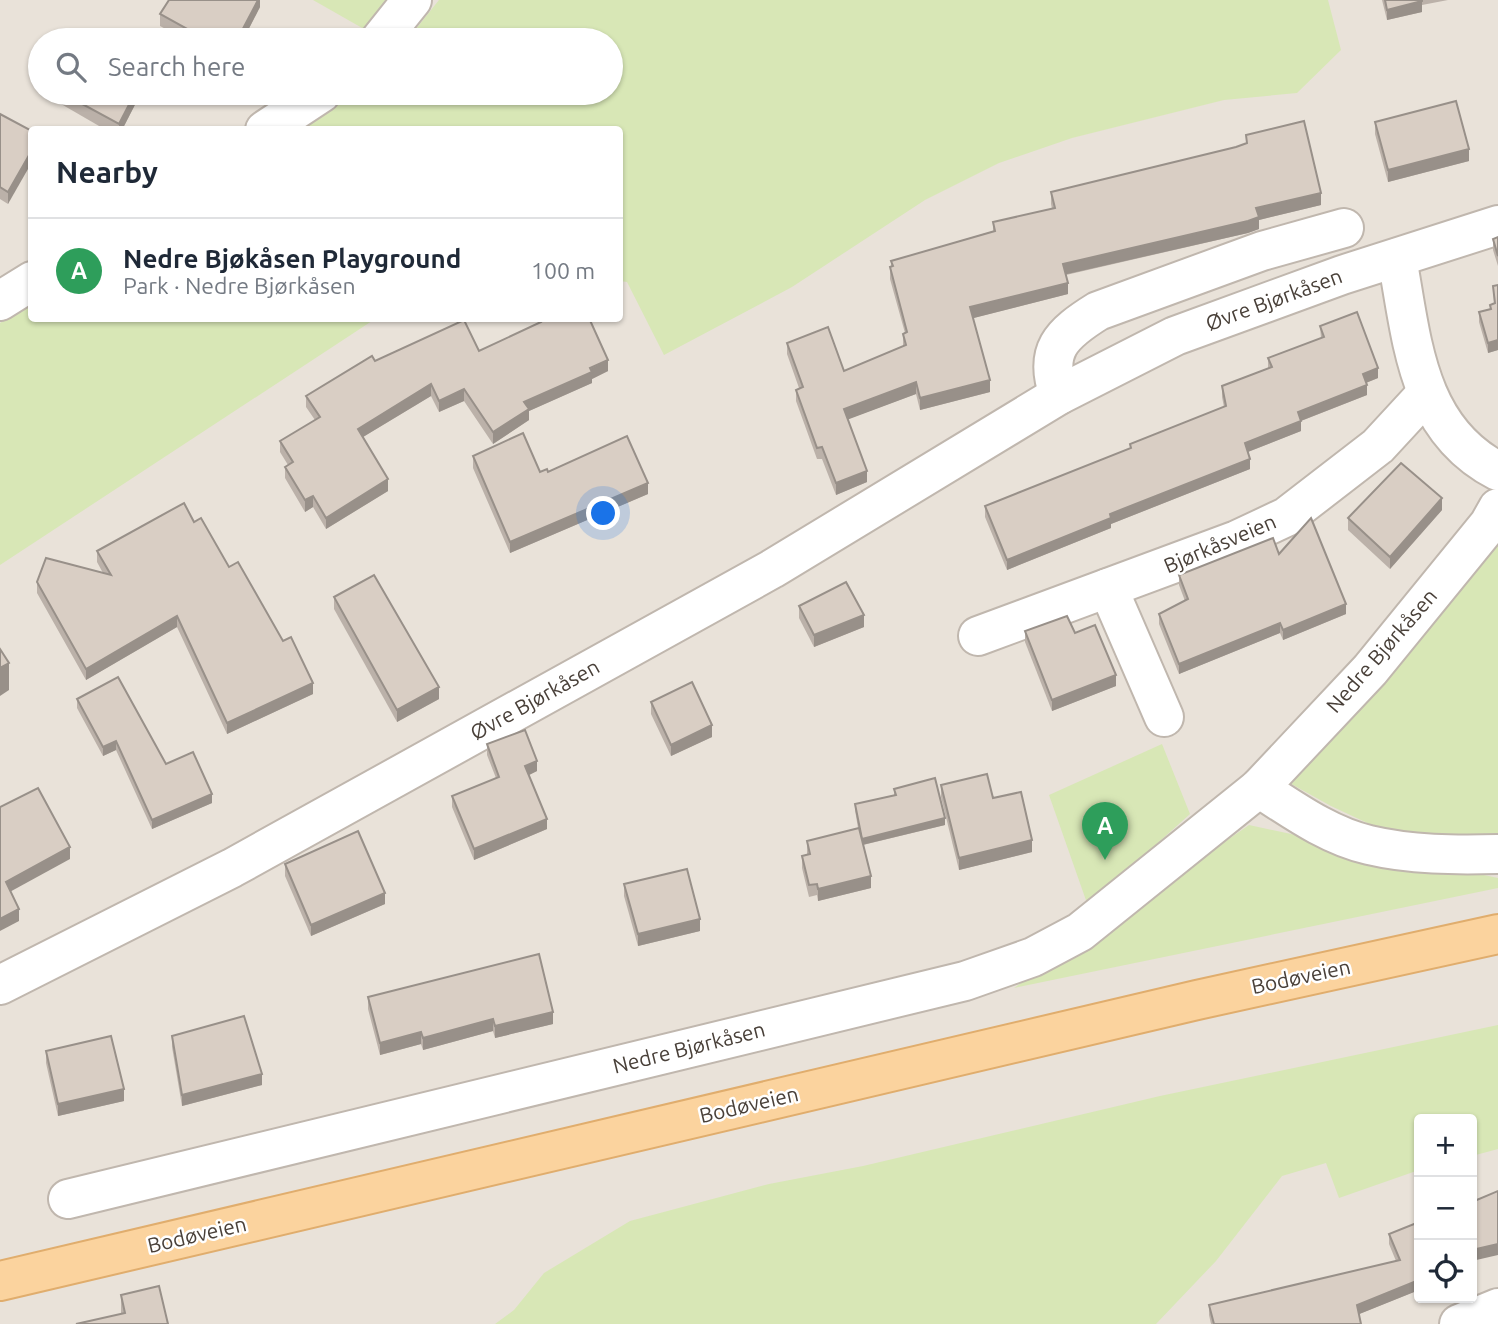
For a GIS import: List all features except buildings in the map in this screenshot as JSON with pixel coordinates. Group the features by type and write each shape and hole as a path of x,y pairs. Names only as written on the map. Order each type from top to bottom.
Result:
{"main road":[{"name":"Bodøveien","path":"0,1281 1197,1000 1498,934"}],"street":[{"path":"390,28 412,0"},
{"path":"271,126 303,105"},
{"name":"Øvre Bjørkåsen","path":"0,985 232,867 772,569 1059,395 1175,336 1498,225"},
{"path":"1059,395 1052,372 1057,345 1079,323 1098,312 1262,251 1344,228"},
{"path":"1397,258 1417,365 1426,394 1441,423 1456,442 1498,471"},
{"path":"0,301 28,284"},
{"name":"Bjørkåsveien","path":"978,636 1237,540 1286,517 1378,446 1426,394"},
{"name":"Nedre Bjørkåsen","path":"68,1199 965,981 1033,957 1080,932 1259,789 1370,670 1489,524 1498,508"},
{"path":"1108,588 1164,717"},
{"path":"1259,789 1315,823 1367,845 1421,854 1498,854"},
{"path":"1459,1324 1498,1308"}],"shaded area":[{"path":"0,0 1498,0 1498,1324 0,1324"}],"green space":[{"path":"313,0 392,0 362,28"},
{"path":"439,0 1328,0 1341,50 1297,93 1224,100 1072,138 999,163 925,200 792,287 664,355 627,282 623,281 623,126 301,126 332,105 623,105 623,28 417,28"},
{"path":"28,304 28,322 370,322 0,565 0,323"},
{"path":"1498,541 1498,836 1393,835 1284,780"},
{"path":"1162,744 1190,814 1088,906 1049,795"},
{"path":"1249,825 1498,878 1498,888 1014,988"},
{"path":"1498,1025 1498,1149 1477,1155 1477,1114 1414,1114 1414,1172 1339,1198 1326,1163 1282,1176 1216,1261 1156,1324 495,1324 514,1310 544,1273 630,1221 769,1184 863,1166 1160,1096"}],"place":[{"name":"Nedre Bjøkåsen Playground","path":"1105,860"}]}
